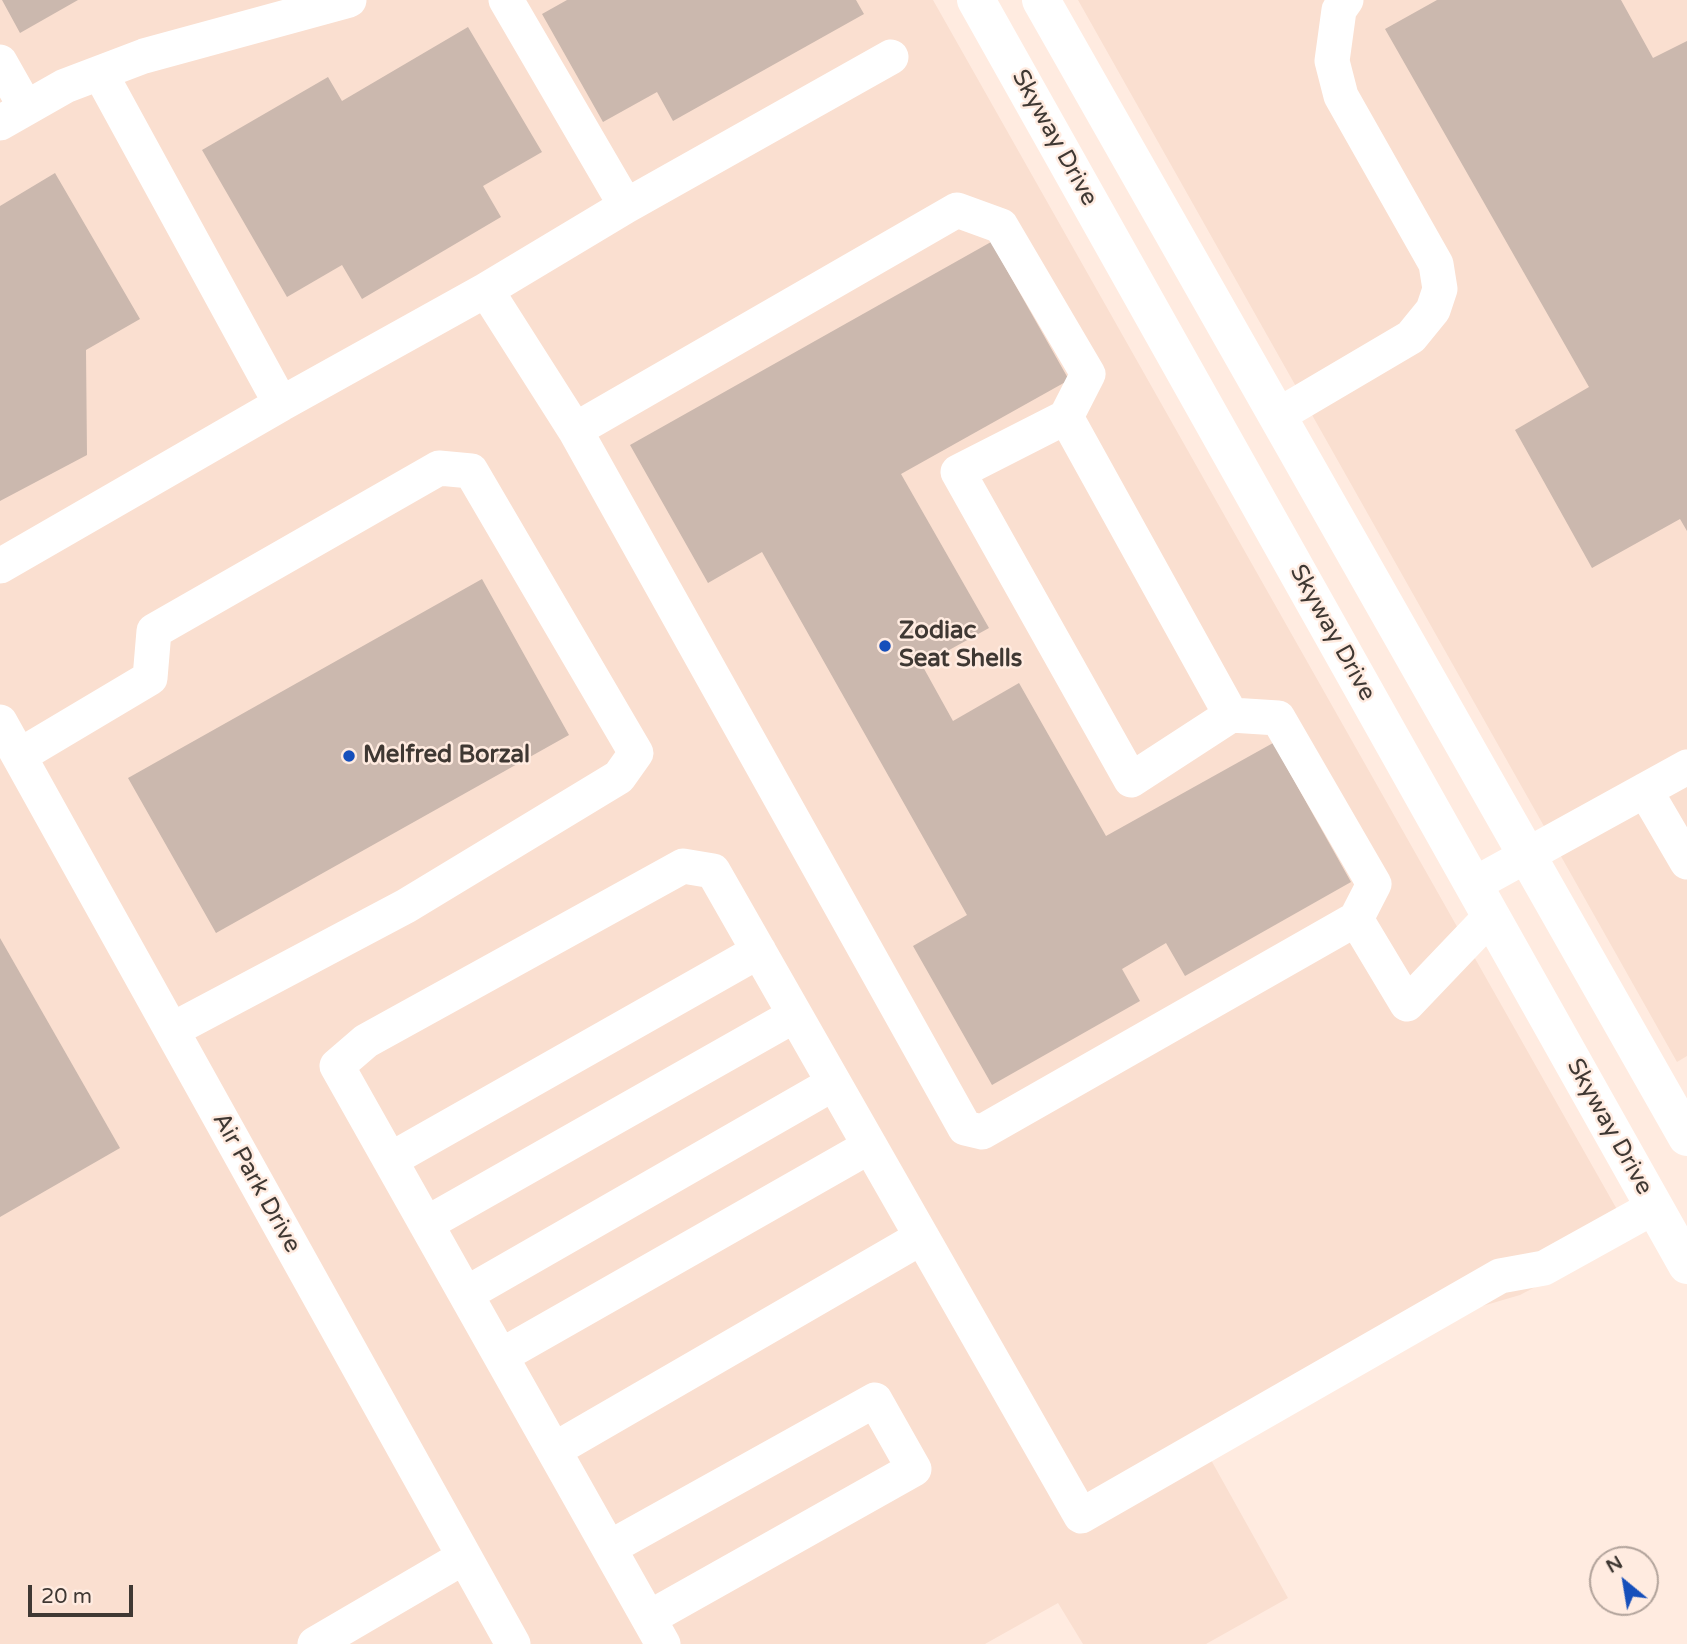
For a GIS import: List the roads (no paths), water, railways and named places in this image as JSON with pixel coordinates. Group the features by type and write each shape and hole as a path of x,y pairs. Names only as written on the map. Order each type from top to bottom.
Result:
{"main road":[{"name":"Skyway Drive","path":"976,0 1687,1265"},
{"path":"1041,0 1687,1137"}],"street":[{"path":"0,62 13,116 65,86 144,56 290,8 349,0"},
{"path":"506,0 626,206"},
{"path":"1277,416 1411,337 1433,310 1440,289 1436,264 1341,96 1332,61 1339,10 1346,0"},
{"path":"0,566 891,57"},
{"path":"100,73 281,404"},
{"path":"486,290 575,430 965,1128 982,1132 1356,919 1374,884 1278,718 1231,715 1131,780 958,472 1066,416 1088,374 1001,226 957,209 575,430"},
{"path":"1066,416 1231,715"},
{"path":"19,756 150,678 154,631 439,468 471,471 636,753 619,777 406,906 172,1030"},
{"name":"Air Park Drive","path":"0,722 513,1644"},
{"path":"1356,919 1407,1004 1482,900 1527,854 1687,767"},
{"path":"1645,790 1687,862"},
{"path":"609,1548 875,1400 914,1469 656,1631 609,1548 466,1294 337,1066 366,1041 683,866 713,871 1081,1516 1500,1276 1544,1268 1654,1207"},
{"path":"390,1160 759,951"},
{"path":"426,1224 795,1015"},
{"path":"466,1294 835,1083"},
{"path":"501,1356 870,1146"},
{"path":"554,1450 922,1237"},
{"path":"315,1644 363,1632 464,1557"}],"place":[{"name":"Zodiac Seat Shells","path":"885,646"},
{"name":"Melfred Borzal","path":"349,756"}]}
